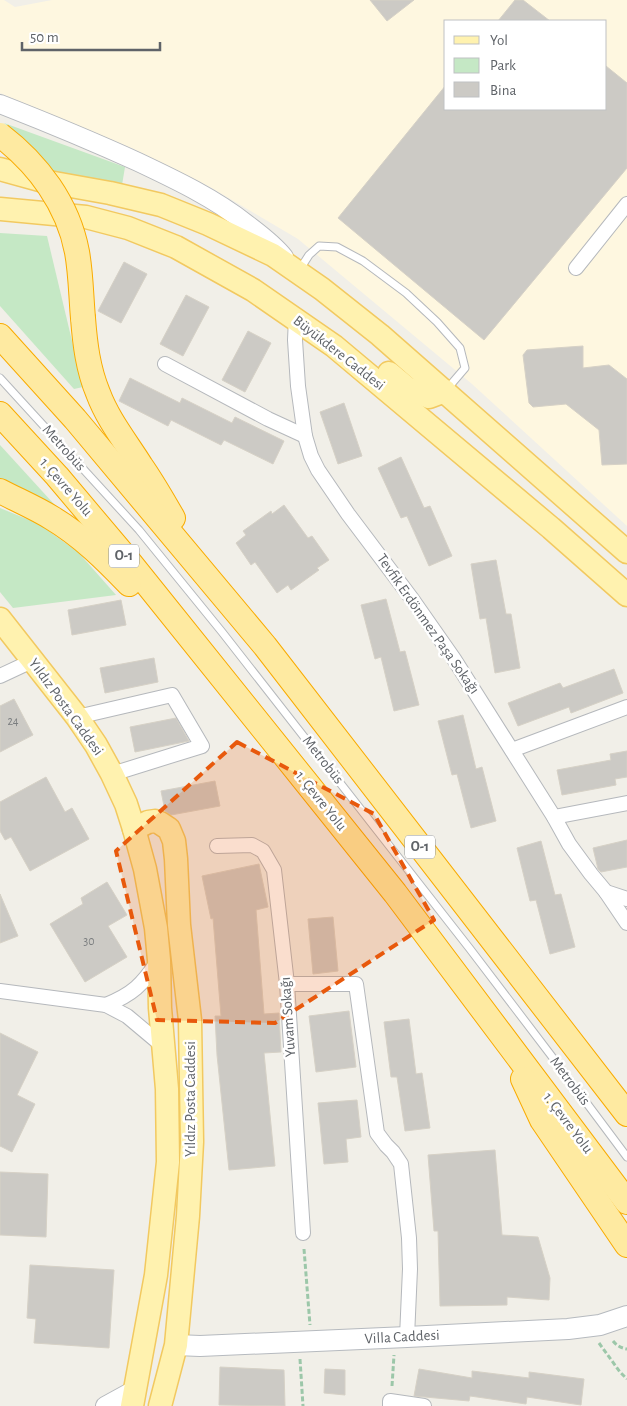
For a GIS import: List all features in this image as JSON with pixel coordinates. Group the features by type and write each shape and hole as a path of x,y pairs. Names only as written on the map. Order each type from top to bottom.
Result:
{"highway":[{"path":"0,135 35,168 50,186 62,207 76,252 85,346 91,374 98,394 115,428 142,467 212,582"},
{"name":"O-1","path":"0,336 74,419 265,646 627,1114"},
{"name":"1. Çevre Yolu","path":"0,414 57,476 127,559 395,893 627,1202"},
{"path":"0,491 52,518 96,550 192,653 242,703"},
{"path":"510,1047 518,1070 542,1120 627,1245"}],"main road":[{"path":"0,169 161,205 244,240 273,255 322,289 380,335 627,552"},
{"name":"Büyükdere Caddesi","path":"0,209 86,217 128,228 176,247 253,290 334,346 627,594"},
{"path":"334,346 368,359 384,368 407,388 415,392 429,397 445,391"},
{"name":"Yıldız Posta Caddesi","path":"0,619 77,717 96,745 112,774 126,804 134,829 145,869 156,928 167,1089 168,1162 156,1275 134,1397"},
{"name":"Yıldız Posta Caddesi","path":"134,829 148,822 155,821 168,829 174,841 179,925 190,1020 192,1142 188,1216 176,1346 160,1406"},
{"path":"134,1397 158,1373 176,1346 165,1333 160,1321 160,1303 156,1275"},
{"name":"Villa Caddesi","path":"176,1346 311,1341 401,1343 568,1329 600,1325 627,1316"}],"street":[{"path":"0,104 118,153 210,198 278,249 298,272"},
{"path":"576,268 627,204"},
{"name":"Tevfik Erdönmez Paşa Sokağı","path":"296,318 295,340 298,386 305,436 311,456 318,470 454,659 554,817 569,844 627,923"},
{"path":"166,364 268,419 305,436"},
{"path":"0,676 32,660"},
{"path":"77,717 172,695 202,746 112,774"},
{"path":"512,750 627,707"},
{"path":"554,817 627,803"},
{"name":"Yuvam Sokağı","path":"217,846 252,845 263,851 274,870 287,984 303,1233"},
{"path":"606,892 627,899"},
{"path":"106,1005 135,990 159,960"},
{"path":"287,984 356,984 377,1133 401,1164 409,1238 410,1269 401,1343"},
{"path":"0,991 106,1005 127,1016 164,1047"},
{"path":"104,1406 134,1397"},
{"path":"390,1404 424,1406"}],"lane":[{"path":"298,272 309,255 319,246 337,247 363,261 406,294 437,322 460,348 465,368 445,391"},
{"name":"Metrobüs","path":"0,378 139,530 222,632 470,949 627,1157"}],"path":[{"path":"303,1233 311,1341"},
{"path":"609,1336 616,1345 627,1349"},
{"path":"597,1340 627,1379"},
{"path":"390,1404 401,1343"},
{"path":"300,1362 303,1406"},
{"path":"620,1372 627,1373"}],"highlighted area":[{"path":"237,742 374,814 434,920 275,1023 157,1020 116,851"}],"shaded area":[{"path":"0,0 4,0 15,7 52,0 627,0 627,526 472,384 298,239 210,187 134,149 0,93"}],"green space":[{"path":"4,123 125,167 122,185 53,172"},
{"path":"0,233 47,236 83,387 74,389 0,306"},
{"path":"0,445 63,514 0,480"},
{"path":"0,508 39,524 78,552 116,595 13,608 0,592"}],"building":[{"path":"370,0 414,0 387,21"},
{"path":"515,0 523,0 549,20 499,20"},
{"path":"607,67 627,83 627,168 484,340 338,218 444,87 444,110 607,110"},
{"path":"124,262 147,274 121,323 98,311"},
{"path":"186,295 209,307 183,356 160,344"},
{"path":"248,331 271,343 245,392 222,380"},
{"path":"583,346 583,368 609,365 627,379 627,464 602,465 599,430 566,404 533,407 529,403 523,355 527,350"},
{"path":"130,378 180,403 182,398 232,423 235,417 284,441 273,464 224,440 221,445 171,420 168,426 119,401"},
{"path":"344,403 362,456 338,464 320,412"},
{"path":"401,457 424,508 430,506 452,556 429,566 407,516 401,518 378,468"},
{"path":"284,505 308,538 312,536 329,560 317,568 319,570 291,590 288,585 277,593 255,562 251,565 236,543 246,535 243,531 271,511 272,514"},
{"path":"496,560 506,614 511,614 520,668 495,673 486,618 480,619 471,564"},
{"path":"386,599 400,652 405,651 419,705 394,711 381,657 375,659 361,605"},
{"path":"121,600 126,625 72,635 68,610"},
{"path":"154,658 158,682 105,693 100,668"},
{"path":"614,669 623,693 571,713 569,707 518,726 508,703 560,683 563,688"},
{"path":"14,699 33,735 0,752 0,706"},
{"path":"463,715 476,769 482,767 496,821 471,828 457,774 452,775 438,721"},
{"path":"176,718 189,741 135,752 130,727"},
{"path":"627,751 627,777 615,779 616,785 562,795 557,770 611,760 610,754"},
{"path":"46,777 65,812 72,808 89,839 30,871 11,837 5,840 0,831 0,802"},
{"path":"215,781 220,806 171,815 165,811 161,791"},
{"path":"627,840 627,867 601,872 598,869 593,848"},
{"path":"541,841 555,895 561,894 575,947 550,954 536,900 530,901 517,848"},
{"path":"259,864 268,907 256,910 264,1014 279,1013 281,1052 264,1053 275,1166 229,1170 217,1055 215,1016 221,1016 213,918 211,919 202,876"},
{"path":"107,882 127,915 108,926 127,957 85,982 50,924 83,904 81,898"},
{"path":"0,894 18,936 0,943"},
{"path":"333,917 338,971 313,974 308,919"},
{"path":"349,1011 356,1067 316,1072 309,1016"},
{"path":"409,1019 416,1074 422,1073 430,1128 405,1131 397,1077 391,1077 384,1022"},
{"path":"0,1033 38,1052 17,1095 35,1104 12,1152 0,1146"},
{"path":"357,1100 361,1137 346,1139 348,1162 324,1164 318,1103"},
{"path":"495,1150 502,1235 538,1237 550,1278 549,1300 507,1297 507,1305 440,1306 438,1231 434,1231 428,1155"},
{"path":"0,1172 48,1174 46,1237 0,1235"},
{"path":"30,1265 114,1270 109,1348 34,1343 36,1319 27,1318"},
{"path":"220,1367 284,1370 285,1406 219,1405"},
{"path":"325,1369 345,1370 345,1395 324,1393"},
{"path":"419,1369 472,1378 472,1371 529,1378 529,1372 584,1379 581,1405 527,1397 526,1404 470,1396 469,1401 414,1396"}]}
